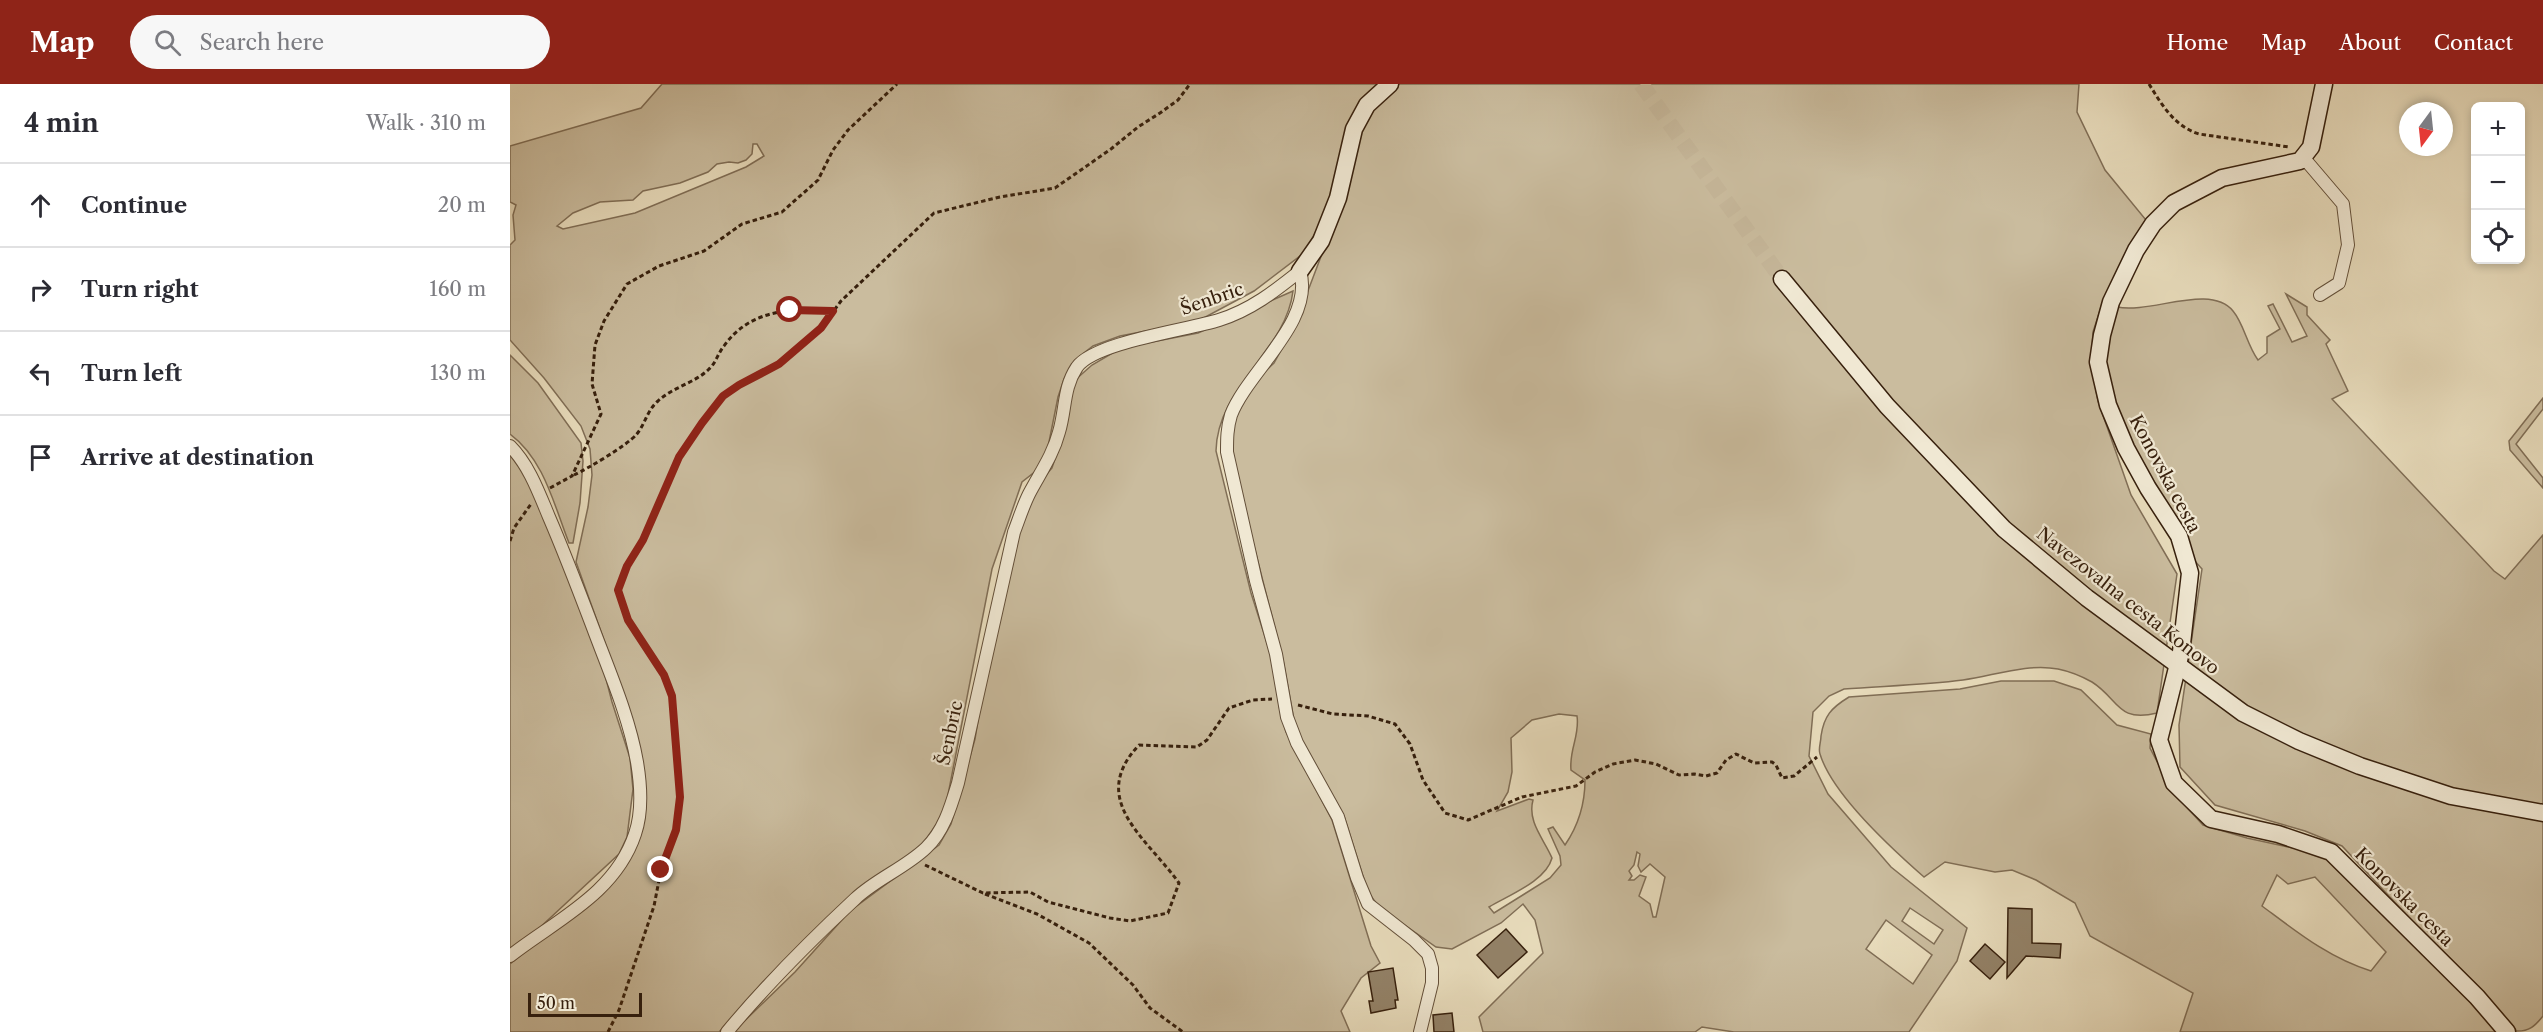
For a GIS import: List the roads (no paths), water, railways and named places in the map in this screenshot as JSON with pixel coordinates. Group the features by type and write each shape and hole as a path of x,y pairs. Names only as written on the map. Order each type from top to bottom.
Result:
{"street":[{"path":"1390,84 1367,105 1353,129 1338,198 1321,241 1300,271 1303,280 1301,300 1281,339 1232,413 1226,433 1227,452 1256,581 1276,654 1287,717 1298,743 1338,817 1357,878 1368,904 1428,954 1432,984 1420,1032"},
{"path":"2320,295 2339,282 2348,245 2343,204 2306,154 2312,147 2324,84"},
{"name":"Konovska cesta","path":"2306,154 2300,161 2222,178 2174,203 2153,224 2136,250 2111,302 2102,335 2098,362 2108,405 2126,448 2179,536 2190,573 2178,665 2159,740 2175,783 2211,819 2278,834 2331,852 2477,997 2506,1032"},
{"name":"Šenbric","path":"727,1032 750,1004 857,897 926,848 937,835 947,816 958,783 1014,532 1060,431 1063,401 1068,383 1078,365 1097,353 1134,340 1219,320 1251,307 1300,271"},
{"name":"Navezovalna cesta Konovo","path":"1782,279 1887,406 2004,529 2087,598 2243,713 2298,741 2360,766 2451,796 2543,813"},
{"path":"510,446 519,454 540,495 570,567 620,703 636,761 641,799 636,833 625,859 603,887 570,916 510,956"}],"tunnel":[{"path":"1641,84 1782,279"}]}
